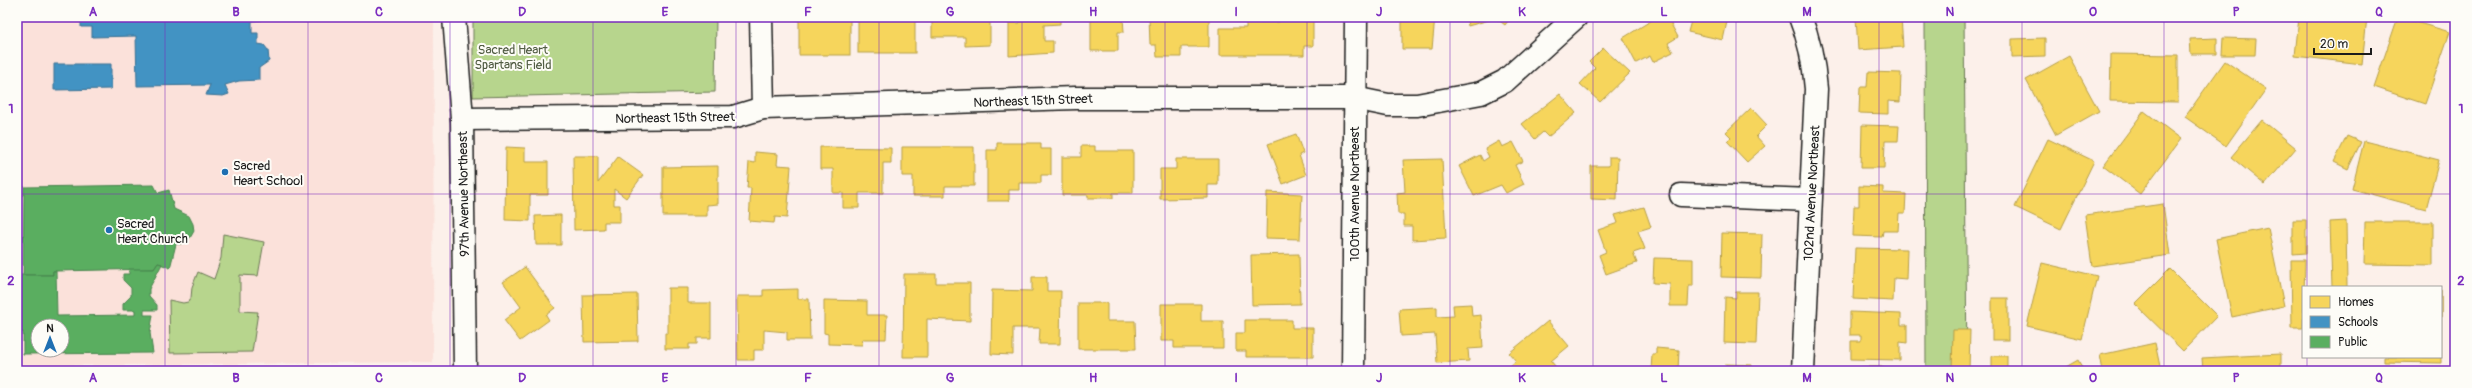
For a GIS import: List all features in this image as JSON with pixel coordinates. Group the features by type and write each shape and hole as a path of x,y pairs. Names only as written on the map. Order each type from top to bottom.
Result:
{"street":[{"name":"97th Avenue Northeast","path":"454,17 462,119 465,371"},
{"path":"761,17 763,108"},
{"name":"100th Avenue Northeast","path":"1353,371 1354,98 1356,17"},
{"name":"Northeast 15th Street","path":"462,119 733,118 763,108 1076,98 1354,98 1388,105 1417,105 1480,93 1505,81 1576,17"},
{"name":"102nd Avenue Northeast","path":"1800,17 1808,35 1814,61 1816,89 1803,371"},
{"path":"1681,195 1810,200"}],"shaded area":[{"name":"Sacred Heart School","path":"17,17 434,17 433,362 17,366"}],"green space":[{"name":"Sacred Heart Spartans Field","path":"473,17 716,17 715,92 473,97"},
{"path":"1925,17 1964,17 1967,371 1926,371"},
{"path":"223,234 264,242 258,276 240,275 240,311 258,312 252,352 170,353 169,300 183,303 188,302 191,298 192,287 198,272 214,279 221,258"}],"building: Homes":[{"path":"799,17 850,17 850,55 799,55"},
{"path":"858,17 915,17 915,53 858,53"},
{"path":"932,17 990,17 990,45 965,46 965,37 932,37"},
{"path":"1020,17 1060,17 1060,24 1044,25 1044,41 1053,41 1053,53 1009,56 1009,23 1020,23"},
{"path":"1091,17 1123,17 1124,32 1118,32 1118,51 1091,51"},
{"path":"1149,17 1209,17 1209,47 1181,47 1181,57 1157,57 1156,45 1150,45"},
{"path":"1402,17 1435,17 1432,49 1402,49"},
{"path":"1466,17 1511,17 1505,25 1496,18 1468,26"},
{"path":"1657,17 1667,17 1678,37 1668,43 1673,52 1653,62 1650,56 1636,63 1623,38"},
{"path":"1692,17 1728,17 1723,40 1688,32"},
{"path":"1856,17 1901,17 1903,47 1858,50"},
{"path":"2299,17 2367,17 2362,64 2295,56"},
{"path":"2398,17 2450,32 2425,104 2374,87"},
{"path":"1279,18 1313,18 1313,46 1304,46 1304,55 1220,55 1220,28 1246,28 1246,22 1279,22"},
{"path":"2045,38 2045,56 2012,57 2012,39"},
{"path":"2217,38 2217,54 2191,54 2190,39"},
{"path":"2223,38 2256,39 2255,55 2222,55"},
{"path":"1603,48 1630,73 1600,102 1580,84 1595,68 1589,62"},
{"path":"2111,54 2178,55 2178,102 2110,101"},
{"path":"2069,56 2099,111 2056,135 2026,80"},
{"path":"2225,61 2266,89 2226,146 2185,117"},
{"path":"1868,72 1901,73 1900,102 1888,101 1888,114 1859,113 1860,87 1867,87"},
{"path":"1560,94 1576,113 1548,137 1543,132 1535,139 1522,124"},
{"path":"1751,108 1767,125 1756,136 1765,146 1747,162 1727,141 1731,137 1726,132"},
{"path":"2144,111 2181,139 2140,194 2103,166"},
{"path":"2262,120 2296,148 2265,185 2231,157"},
{"path":"1862,125 1899,126 1898,141 1885,141 1884,168 1861,168"},
{"path":"1296,134 1303,153 1299,155 1306,175 1283,184 1268,144"},
{"path":"2347,136 2361,142 2348,169 2334,162"},
{"path":"2048,139 2094,161 2061,229 2015,207"},
{"path":"1499,141 1502,147 1513,142 1523,161 1515,165 1524,184 1506,193 1501,185 1474,196 1459,166 1480,155 1483,161 1489,157 1485,149"},
{"path":"2364,141 2439,160 2426,209 2352,189"},
{"path":"997,143 1041,143 1041,149 1051,149 1051,175 1041,175 1041,183 1019,183 1019,190 1009,190 1009,201 987,201 987,150 997,150"},
{"path":"1081,146 1095,146 1095,151 1133,151 1133,193 1113,193 1113,198 1088,198 1088,195 1062,195 1062,157 1081,157"},
{"path":"506,147 525,148 525,162 548,162 548,195 530,195 530,221 505,220"},
{"path":"820,147 891,148 891,163 883,163 883,193 859,193 859,208 843,208 843,193 833,193 833,169 820,169"},
{"path":"902,147 974,147 974,186 945,186 945,196 913,196 913,176 902,176"},
{"path":"755,152 778,154 777,165 791,166 787,218 775,217 774,223 749,221 751,188 747,188 749,162 755,163"},
{"path":"573,156 598,156 598,183 618,157 643,175 626,198 614,189 614,205 620,205 620,222 604,222 604,229 574,230"},
{"path":"1609,157 1618,157 1617,200 1591,199 1591,166 1609,166"},
{"path":"1176,159 1218,159 1218,185 1208,185 1208,198 1160,199 1160,169 1176,169"},
{"path":"1442,159 1446,238 1412,240 1412,226 1404,226 1404,214 1398,214 1397,193 1405,192 1403,160"},
{"path":"718,166 718,204 707,205 707,216 663,216 663,167"},
{"path":"1859,186 1883,187 1883,193 1906,194 1905,213 1899,213 1898,231 1883,231 1882,237 1853,236 1854,206 1859,206"},
{"path":"1267,192 1302,194 1300,239 1266,238"},
{"path":"2163,204 2170,255 2092,266 2085,215"},
{"path":"1644,207 1651,227 1638,231 1645,249 1633,253 1637,263 1606,274 1599,255 1606,252 1598,230 1618,223 1615,215"},
{"path":"561,215 561,245 536,245 535,216"},
{"path":"2293,220 2306,220 2306,253 2293,254"},
{"path":"2346,221 2347,286 2332,286 2330,222"},
{"path":"2365,222 2433,222 2433,265 2364,264"},
{"path":"2268,228 2284,306 2232,317 2216,239"},
{"path":"1722,233 1762,234 1761,278 1721,277"},
{"path":"1855,248 1907,249 1906,279 1894,278 1893,301 1853,299"},
{"path":"1299,254 1300,304 1252,305 1251,255"},
{"path":"1654,258 1693,259 1693,286 1689,286 1688,306 1670,306 1670,284 1653,283"},
{"path":"2291,260 2305,260 2304,286 2302,286 2302,328 2292,328"},
{"path":"2042,263 2097,276 2082,339 2027,326"},
{"path":"525,267 555,308 546,315 549,320 520,341 504,320 521,307 503,282"},
{"path":"2170,269 2217,316 2183,351 2135,304"},
{"path":"904,274 936,274 936,283 970,283 970,321 927,319 927,357 903,357"},
{"path":"1032,277 1047,277 1047,291 1061,291 1060,344 1039,344 1040,328 1013,328 1013,355 991,354 992,290 1032,291"},
{"path":"668,288 688,288 688,303 711,303 711,338 697,338 697,344 689,344 689,349 665,349 665,333 668,333"},
{"path":"798,289 798,299 809,299 810,340 787,340 787,332 764,330 764,350 754,350 754,360 738,360 737,296 763,296 763,290"},
{"path":"1736,292 1758,292 1756,344 1724,343 1725,297 1736,298"},
{"path":"637,294 638,341 584,342 583,295"},
{"path":"1992,298 2008,298 2008,340 1992,340"},
{"path":"824,300 867,301 867,315 887,315 886,339 863,339 862,345 828,344 828,334 824,333"},
{"path":"1078,303 1107,303 1107,321 1135,321 1136,349 1078,349"},
{"path":"1161,304 1201,304 1201,321 1223,321 1223,348 1174,348 1174,341 1161,341"},
{"path":"1471,304 1472,316 1481,315 1483,348 1468,349 1469,361 1437,363 1435,334 1401,336 1399,309 1437,307 1437,317 1454,316 1453,305"},
{"path":"1850,312 1901,314 1901,325 1907,325 1907,343 1900,342 1900,360 1851,359 1851,341 1861,341 1861,335 1850,335"},
{"path":"1245,320 1292,320 1292,328 1313,328 1313,357 1246,357 1246,351 1236,351 1236,333 1245,333"},
{"path":"1548,321 1569,346 1551,361 1559,371 1513,371 1509,367 1516,361 1509,353"},
{"path":"1953,330 1970,330 1969,371 1952,371"},
{"path":"2155,343 2161,371 2103,371 2100,355"},
{"path":"1656,348 1679,350 1678,371 1651,371 1652,354 1656,354"},
{"path":"2281,354 2281,371 2203,371 2202,358"},
{"path":"1992,356 2007,356 2007,371 1992,371"},
{"path":"2384,358 2441,358 2441,363 2384,362"},
{"path":"2078,360 2084,371 2059,371"},
{"path":"1726,364 1752,365 1752,371 1726,371"},
{"path":"1862,367 1884,367 1884,371 1862,371"}],"building: Schools":[{"path":"81,17 262,17 262,20 252,21 252,33 258,33 258,44 264,45 268,50 269,61 259,68 259,80 239,81 225,85 229,94 223,96 206,95 210,85 137,86 136,36 92,37 92,27 81,27"},
{"path":"54,64 111,64 111,89 54,90"}],"building: Public":[{"name":"Sacred Heart Church","path":"154,185 158,193 169,190 174,209 189,216 193,224 194,231 190,238 181,244 176,244 170,268 158,263 154,269 53,271 53,275 23,275 24,187"},
{"path":"158,263 162,264 149,289 149,296 157,305 157,310 144,310 144,315 153,315 150,333 153,353 70,354 70,318 30,318 30,354 23,354 23,332 17,334 17,268 19,268 19,275 53,275 53,271 56,271 57,316 135,315 135,310 123,310 123,304 131,296 131,288 123,280 123,274 129,274 129,269 154,269"}],"place":[{"name":"Sacred Heart School","path":"225,172"},
{"name":"Sacred Heart Church","path":"109,230"}]}
